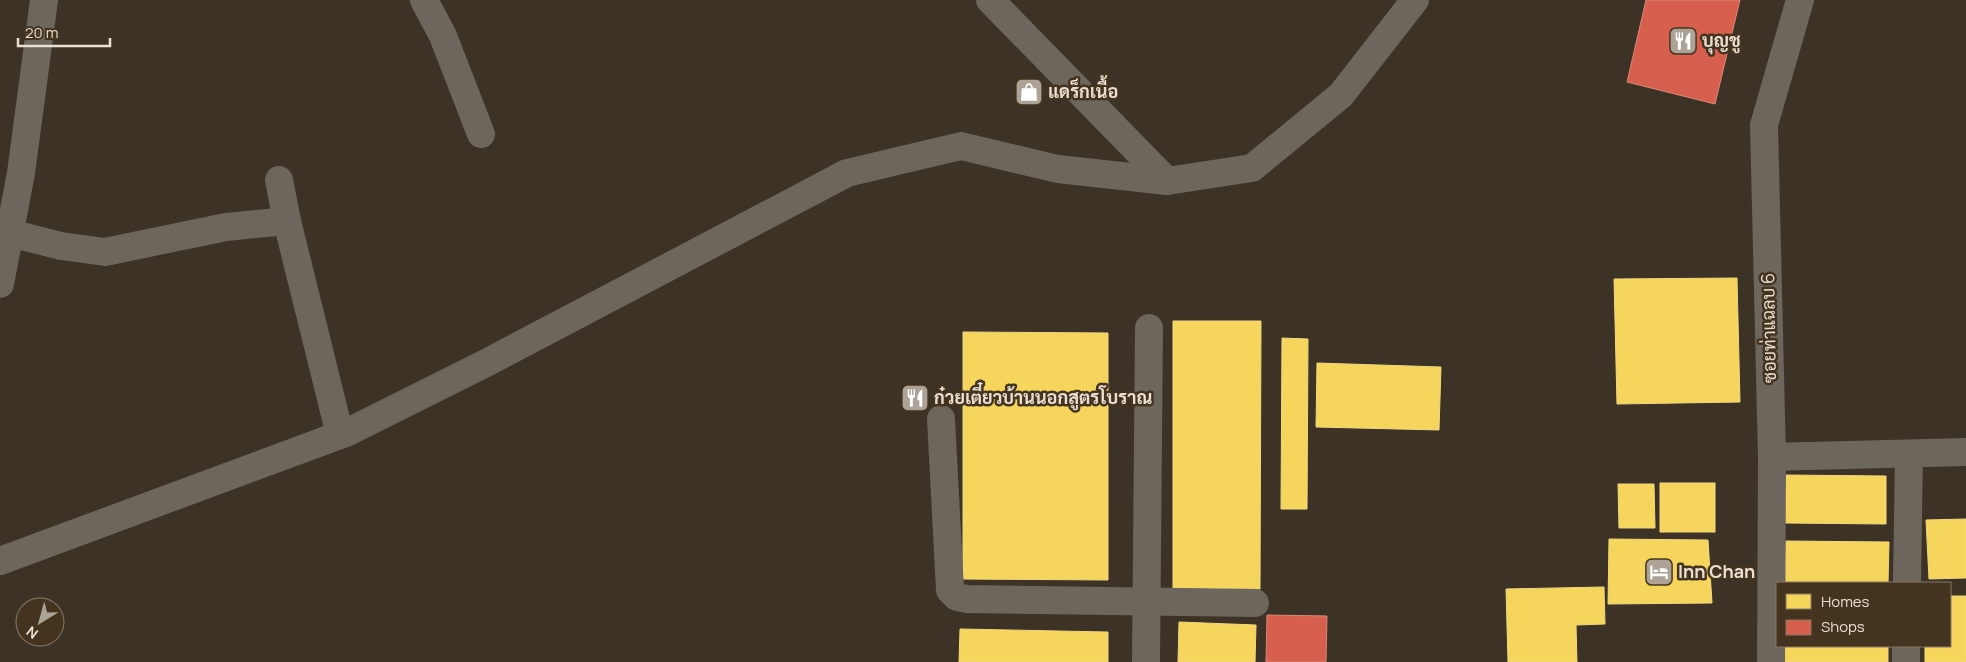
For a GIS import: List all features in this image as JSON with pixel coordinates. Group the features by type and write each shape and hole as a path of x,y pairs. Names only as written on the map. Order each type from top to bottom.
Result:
{"street":[{"path":"0,284 21,173 44,0"},
{"path":"424,0 444,36 482,134"},
{"path":"990,0 1168,181"},
{"path":"0,562 340,435 486,364 847,173 961,146 1058,169 1168,181 1252,168 1341,95 1414,0"},
{"name":"ซอยท่าแฉลบ 6","path":"1771,662 1772,457 1764,125 1800,0"},
{"path":"279,180 287,221 340,435"},
{"path":"10,233 61,246 105,252 226,226 287,221"},
{"path":"1146,662 1149,328"},
{"path":"941,419 950,590 956,597 967,599 1255,604"},
{"path":"1772,457 1966,452"},
{"path":"1907,582 1909,454"},
{"path":"1906,647 1906,662"}],"building: Homes":[{"path":"1737,278 1740,402 1617,404 1614,279"},
{"path":"1173,321 1261,321 1260,589 1173,588"},
{"path":"963,332 1108,333 1108,580 963,579"},
{"path":"1282,338 1308,339 1307,509 1281,509"},
{"path":"1317,363 1441,367 1439,430 1316,427"},
{"path":"1786,475 1886,476 1886,524 1785,523"},
{"path":"1660,483 1715,483 1715,532 1660,532"},
{"path":"1618,484 1654,484 1655,528 1619,528"},
{"path":"1966,519 1966,578 1929,579 1926,520"},
{"name":"Inn Chan","path":"1609,539 1708,540 1712,603 1608,604"},
{"path":"1786,541 1889,542 1888,582 1785,582"},
{"path":"1604,587 1605,624 1576,625 1577,662 1508,662 1506,589"},
{"path":"1951,596 1966,596 1966,662 1925,662 1925,647 1951,647"},
{"path":"1179,622 1256,625 1255,662 1178,662"},
{"path":"960,629 1108,632 1108,662 959,662"},
{"path":"1785,647 1888,647 1888,662 1784,662"}],"building: Shops":[{"name":"บุญชู","path":"1646,0 1740,0 1715,104 1627,82"},
{"path":"1267,615 1327,616 1326,662 1266,662"}],"place":[{"name":"บุญชู","path":"1683,41"},
{"name":"แดร็กเนื้อ","path":"1029,92"},
{"name":"ก๋วยเตี๋ยวบ้านนอกสูตรโบราณ","path":"915,398"},
{"name":"Inn Chan","path":"1659,572"}]}
